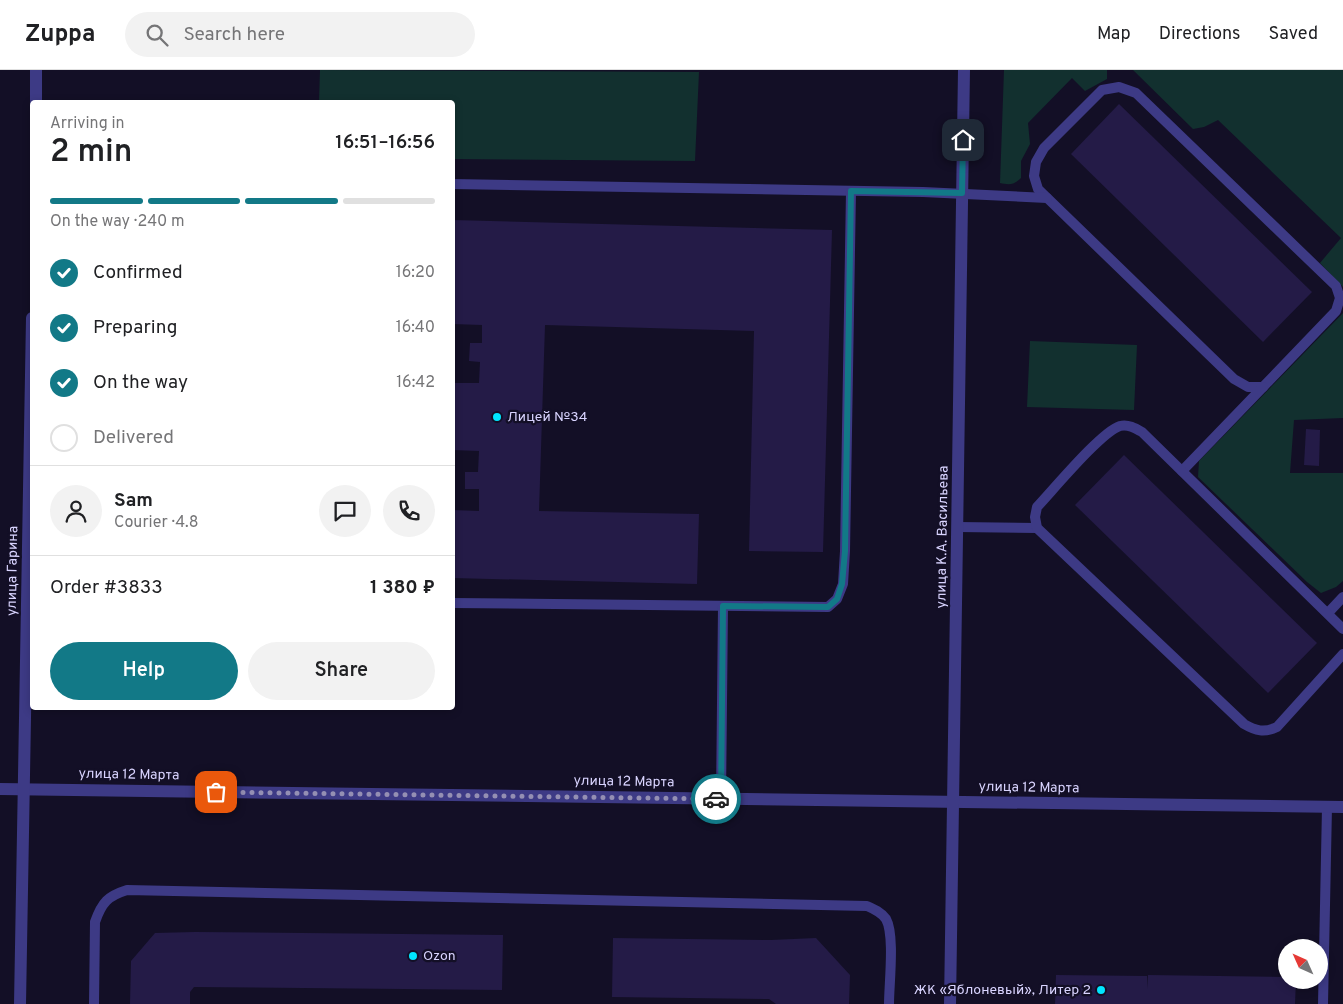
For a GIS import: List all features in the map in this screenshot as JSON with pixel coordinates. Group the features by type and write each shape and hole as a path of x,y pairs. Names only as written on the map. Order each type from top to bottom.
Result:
{"street":[{"path":"36,70 36,100"},
{"name":"улица К.А. Васильева","path":"950,1004 964,70"},
{"name":"улица Гарина","path":"20,1004 30,453"},
{"name":"улица 12 Марта","path":"0,789 1343,807"}],"lane":[{"path":"1182,471 1263,387 1336,311 1340,298 1336,286 1136,93 1120,87 1102,90 1044,148 1036,162 1034,176 1038,189 1234,380 1248,388 1263,387"},
{"path":"455,184 962,193 1047,198"},
{"path":"455,603 828,607 837,599 842,584 846,542 851,191"},
{"path":"1343,629 1142,432 1132,426 1122,426 1112,430 1099,441 1038,507 1035,517 1037,528 1244,724 1256,730 1267,731 1277,727 1343,654"},
{"path":"958,527 1037,528"},
{"path":"1328,613 1343,598"},
{"path":"721,799 723,606"},
{"path":"1323,1004 1327,807"},
{"path":"94,1004 95,922 99,909 106,900 127,890 867,906 877,911 885,919 890,929 889,1004"}],"green space":[{"path":"320,70 699,72 695,161 455,159 455,100 319,100"},
{"path":"1004,70 1107,70 1107,79 1085,91 1072,78 1028,123 1030,144 1021,161 1021,178 1009,184 1000,183"},
{"path":"1133,70 1343,70 1343,287 1320,263 1341,238 1218,120 1204,127 1193,129"},
{"path":"1343,313 1343,418 1294,420 1290,473 1343,473 1343,581 1336,587 1321,593 1307,582 1198,477 1199,461"},
{"path":"1030,341 1137,345 1134,410 1027,407"}],"building":[{"path":"1119,104 1312,292 1263,342 1071,154"},
{"name":"Лицей №34","path":"455,220 832,230 823,552 749,551 754,331 545,325 539,511 699,514 697,584 455,578 455,510 479,511 479,489 465,489 465,472 478,472 479,451 455,450 455,383 479,383 480,362 469,361 470,343 482,343 482,325 455,324"},
{"path":"1306,429 1320,430 1319,466 1304,465"},
{"path":"1124,455 1317,643 1268,693 1075,505"},
{"path":"155,933 503,935 502,990 194,987 190,992 190,1004 130,1004 131,961"},
{"path":"613,938 771,940 816,938 850,975 849,1004 776,1004 769,999 612,997"},
{"path":"1056,975 1147,976 1147,989 1148,975 1278,977 1278,989 1296,989 1295,1004 1055,1004"}],"way so far":[{"path":"216,792 716,799"}],"place":[{"name":"Лицей №34","path":"497,417"},
{"name":"Ozon","path":"413,956"},
{"name":"ЖК «Яблоневый», Литер 2","path":"1101,990"}],"route":[{"path":"716,799 721,799 723,606 828,607 837,599 842,584 845,551 851,191 962,193 963,140"}]}
